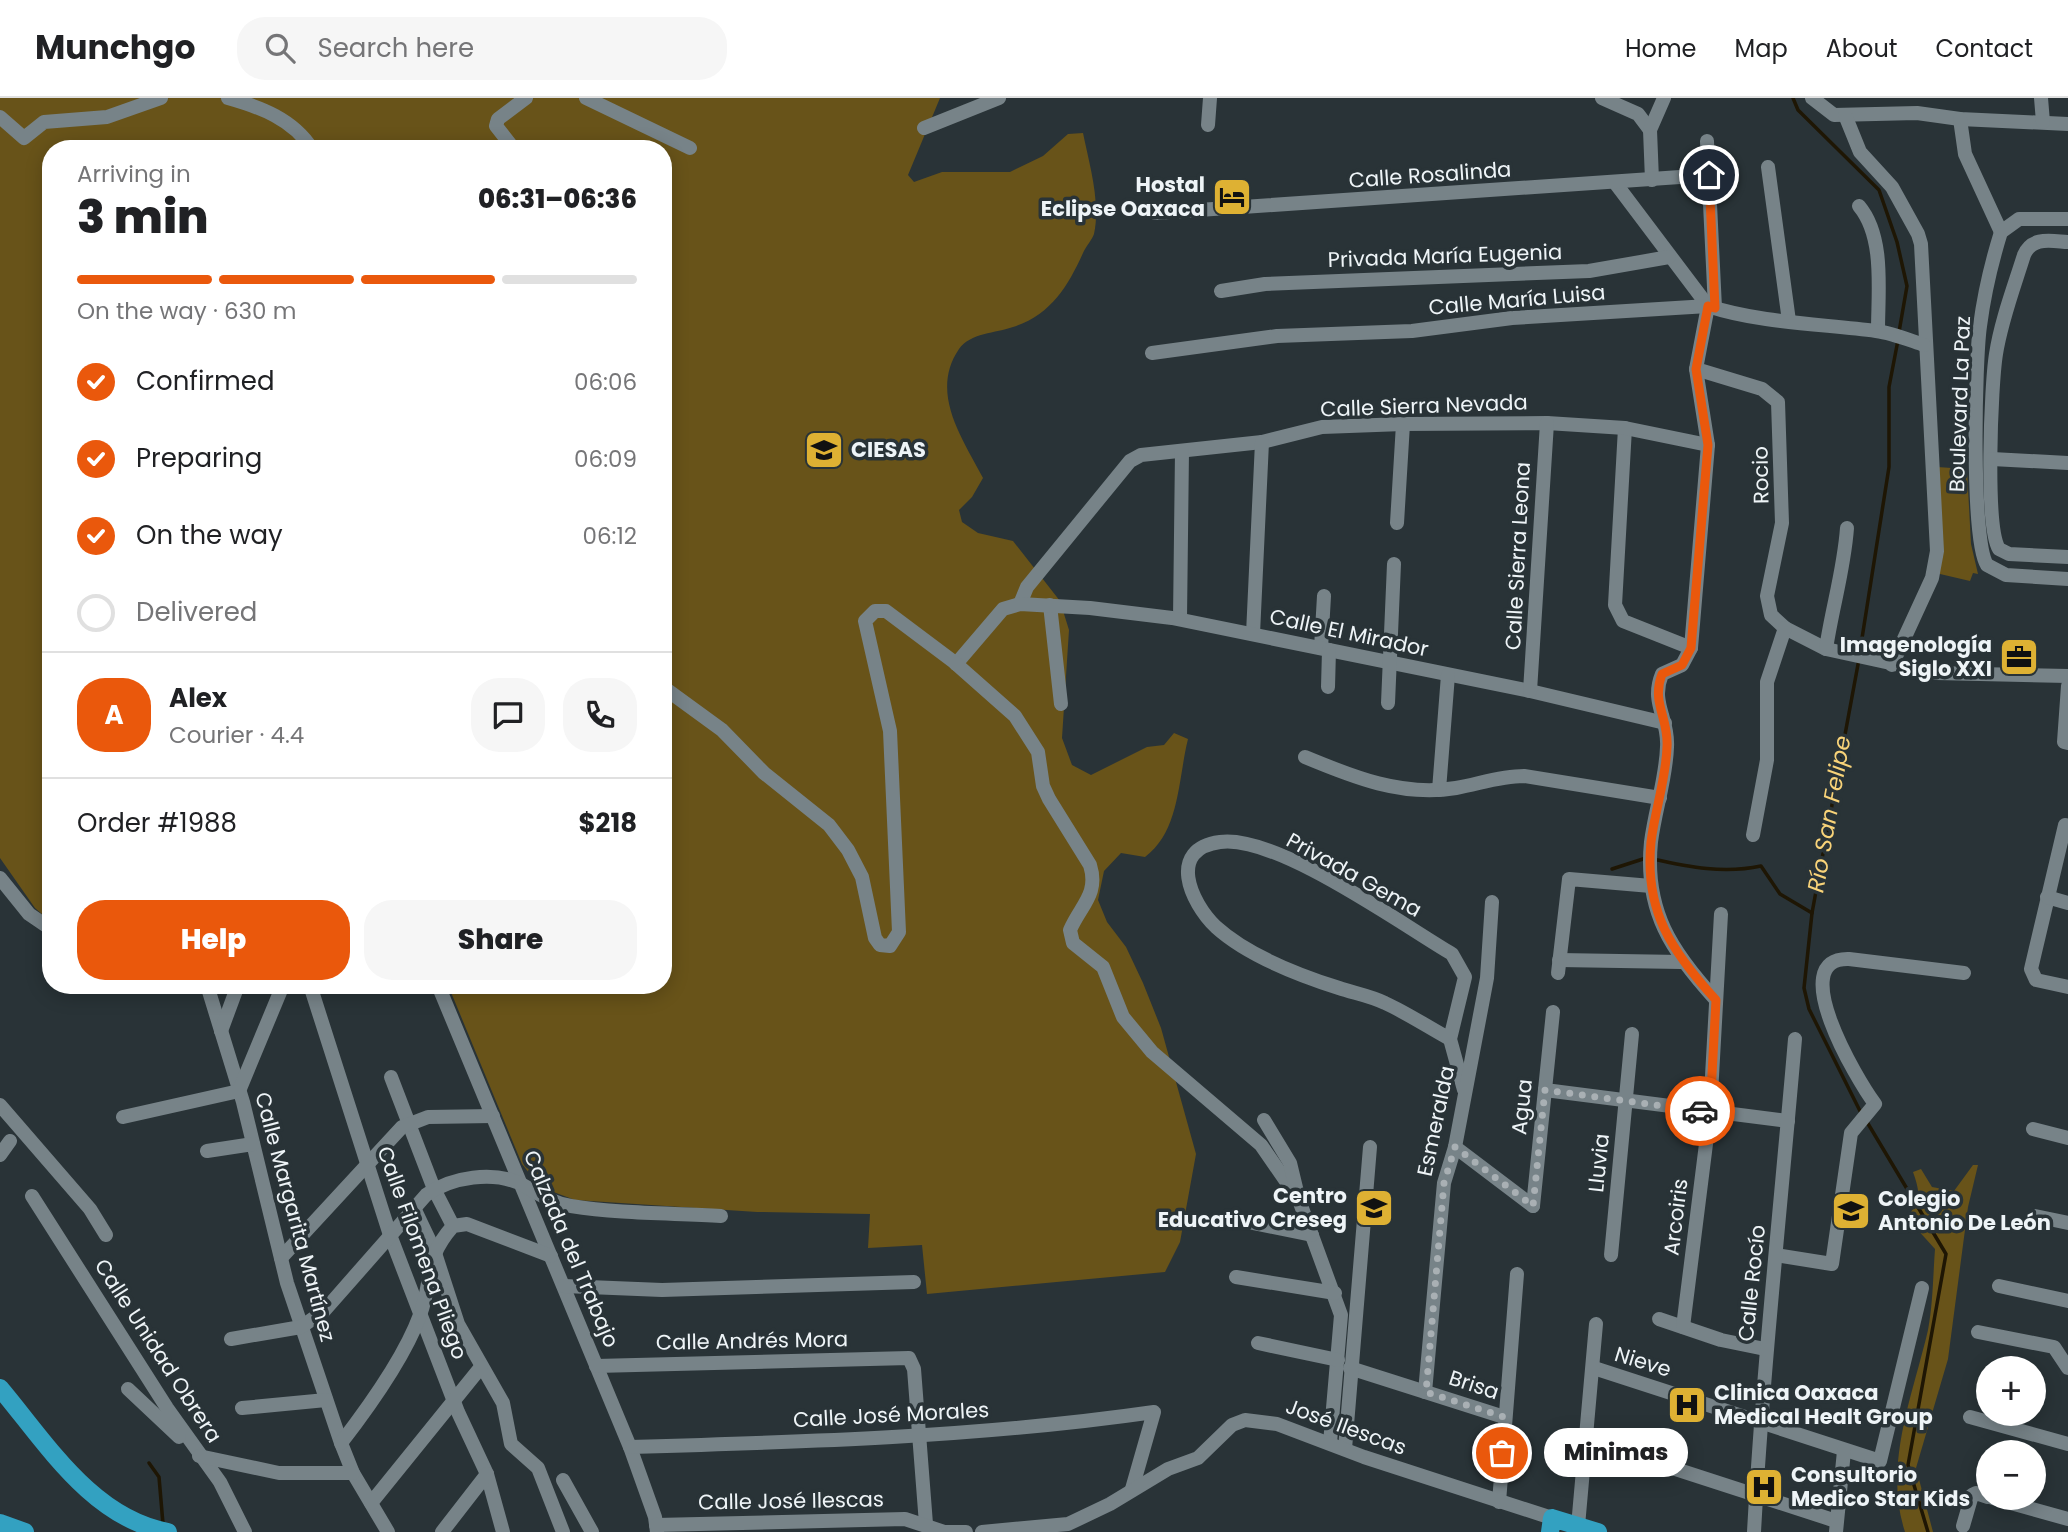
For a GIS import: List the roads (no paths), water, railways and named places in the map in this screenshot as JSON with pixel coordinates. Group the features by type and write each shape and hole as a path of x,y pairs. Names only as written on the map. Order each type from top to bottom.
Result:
{"main road":[{"path":"0,1388 84,1488 120,1517 168,1532"},
{"path":"0,1523 25,1532"},
{"path":"1551,1525 1578,1526 1598,1532"}],"street":[{"path":"0,117 24,138 44,122 107,117 161,98"},
{"path":"228,98 264,109 306,140"},
{"path":"507,140 496,126 498,119 526,98"},
{"path":"586,98 690,148"},
{"path":"924,128 999,98"},
{"path":"1208,124 1210,98"},
{"path":"1602,98 1617,101 1638,114 1650,130"},
{"path":"1652,180 1650,130 1664,98"},
{"path":"1812,98 1831,115 1917,113 1960,119 2068,124"},
{"path":"1908,98 1917,113"},
{"path":"2041,98 2043,122"},
{"path":"1845,115 1860,152 1892,187 1918,233 1934,465 1937,551 1932,578 1892,665"},
{"path":"1960,119 1965,154 2001,232 2019,219 2068,219"},
{"path":"1707,141 1712,307 1696,369 1708,445 1691,648 1682,665 1662,674 1656,690 1668,746 1651,842 1651,879 1668,940 1681,962 1716,1000"},
{"path":"1768,167 1789,321"},
{"name":"Calle Rosalinda","path":"1155,213 1616,184 1709,175"},
{"path":"1616,184 1670,257 1712,307"},
{"path":"1859,206 1871,221 1881,332"},
{"name":"Boulevard La Paz","path":"2001,232 1978,340 1976,458 1982,554 1987,565 2001,574 2068,579"},
{"name":"Boulevard La Paz","path":"2068,242 2035,241 2028,246 2024,255 1997,351 1992,459 1993,532 1999,549 2009,554 2068,557"},
{"name":"Privada María Eugenia","path":"1221,291 1265,284 1589,271 1670,257"},
{"name":"Calle María Luisa","path":"1152,353 1276,336 1412,331 1512,318 1712,307 1732,314 1854,331 1881,332 1924,345"},
{"name":"Rocio","path":"1696,369 1762,389 1778,402 1782,523 1768,596 1772,615 1785,628"},
{"name":"Calle Sierra Nevada","path":"1020,604 1027,587 1130,461 1141,455 1262,442 1322,427 1403,424 1547,423 1625,428 1708,445"},
{"name":"Calle Sierra Leona","path":"1531,691 1547,423"},
{"path":"1397,523 1403,424"},
{"path":"1625,428 1615,605 1623,621 1691,648"},
{"path":"1253,635 1262,442"},
{"path":"1181,619 1182,452"},
{"path":"1992,459 2068,463"},
{"path":"1826,649 1831,614 1841,584 1847,527"},
{"path":"1388,703 1394,564"},
{"path":"1324,596 1328,687"},
{"path":"956,664 997,613 1020,604"},
{"name":"Calle El Mirador","path":"1020,604 1181,619 1531,691 1665,723"},
{"path":"1050,605 1061,704"},
{"path":"672,694 722,730 764,773 829,825 848,850 862,877 875,938 880,945 890,946 899,932 893,768 890,731 865,621 874,611 886,611 956,664 1014,716 1034,742 1043,786 1090,865 1094,879 1091,896 1070,930 1073,943 1103,967 1123,1017 1152,1052 1261,1145 1299,1200"},
{"path":"1753,835 1767,760 1768,682 1785,628 1826,649 1892,665 1949,674 2068,676"},
{"path":"1439,790 1448,675"},
{"path":"2066,743 2068,686"},
{"path":"1305,757 1359,779 1411,790 1439,790 1502,776 1524,776 1660,798"},
{"path":"2066,825 2046,897 2031,969 2036,980 2068,987"},
{"name":"Privada Gema","path":"1450,1039 1383,1002 1337,988 1242,946 1215,926 1200,906 1190,885 1187,869 1189,858 1201,849 1220,842 1249,845 1295,861 1452,954 1465,977 1450,1039 1464,1090"},
{"path":"0,878 29,914 42,923"},
{"path":"1651,879 1569,879 1558,966 1681,962"},
{"path":"2046,897 2068,903"},
{"name":"Esmeralda","path":"1426,1392 1444,1183 1455,1147 1487,978 1492,902"},
{"path":"1716,1000 1721,915"},
{"path":"1776,1255 1832,1264 1851,1133 1856,1123 1872,1107 1852,1070 1825,1002 1822,976 1825,965 1834,958 1964,973"},
{"name":"Calle Margarita Martínez","path":"210,994 239,1091 301,1327 353,1473 388,1532"},
{"path":"221,1031 235,994"},
{"path":"123,1117 239,1091 279,994"},
{"name":"Calle Filomena Pliego","path":"313,994 390,1235 454,1401 487,1474 503,1532"},
{"name":"Calzada del Trabajo","path":"442,994 597,1366 629,1447 656,1528"},
{"name":"Arcoiris","path":"1683,1327 1710,1112 1716,1000"},
{"name":"Agua","path":"1455,1147 1533,1206 1553,1012"},
{"name":"Lluvia","path":"1611,1255 1632,1034"},
{"name":"Calle Rocío","path":"1754,1532 1765,1349 1795,1039"},
{"path":"391,1077 434,1189 453,1226"},
{"path":"1545,1090 1788,1121"},
{"path":"0,1105 90,1209 106,1235"},
{"path":"281,1258 368,1167 389,1140 407,1124 428,1116 493,1116"},
{"path":"1264,1120 1290,1163 1299,1200 1341,1315 1345,1449"},
{"path":"2034,1129 2068,1138"},
{"path":"0,1155 10,1141"},
{"path":"207,1151 253,1144"},
{"path":"1330,1443 1344,1364 1370,1147"},
{"path":"231,1339 301,1327 333,1303 390,1235 434,1189 465,1178 492,1178 521,1184 542,1198 570,1206 721,1216"},
{"name":"Calle Unidad Obrera","path":"32,1196 167,1408 220,1482 245,1532"},
{"path":"414,1208 434,1250 458,1324 503,1403 511,1444 515,1450 533,1461 544,1480 563,1532"},
{"path":"2035,1216 2068,1223"},
{"path":"1243,1221 1312,1235"},
{"path":"341,1443 374,1399 420,1315 434,1250 453,1226 467,1224 551,1256"},
{"path":"1499,1502 1517,1273"},
{"path":"1236,1277 1335,1293"},
{"path":"564,1286 662,1290 914,1282"},
{"path":"1999,1286 2068,1301"},
{"name":"Nieve","path":"1594,1368 1880,1461 1922,1288"},
{"path":"1659,1319 1721,1340 1765,1349"},
{"path":"1578,1526 1596,1324"},
{"path":"1978,1332 2054,1347 2068,1368"},
{"name":"Brisa","path":"1258,1343 1344,1364 1504,1417"},
{"name":"Calle Andrés Mora","path":"597,1366 909,1358 914,1369 920,1437"},
{"path":"370,1503 481,1367"},
{"path":"128,1389 203,1458 279,1473 353,1473"},
{"path":"242,1408 326,1400"},
{"name":"Calle José Morales","path":"629,1447 920,1437 1067,1424 1154,1412 1132,1489"},
{"path":"1970,1417 2068,1444"},
{"name":"José Ilescas","path":"982,1532 1068,1524 1110,1504 1168,1469 1198,1458 1232,1425 1245,1420 1278,1424 1499,1502 1551,1525"},
{"path":"920,1437 926,1524 944,1532 966,1532"},
{"path":"1586,1440 1836,1527 1844,1451"},
{"path":"442,1532 487,1474"},
{"path":"564,1480 592,1532"},
{"path":"1963,1526 1972,1495 1976,1496"},
{"path":"2036,1510 2068,1519"},
{"name":"Calle José Ilescas","path":"656,1528 905,1520 926,1524"}],"waterway":[{"name":"Río San Felipe","path":"1793,98 1798,110 1879,190 1897,242 1907,286 1899,332"},
{"name":"Río San Felipe","path":"1860,651 1889,467 1889,387 1898,340"},
{"name":"Río San Felipe","path":"1859,659 1812,913 1804,988 1809,1009 1861,1113"},
{"path":"1612,869 1646,858"},
{"path":"1653,859 1720,869 1761,866 1780,894 1812,913"},
{"name":"Río San Felipe","path":"1867,1122 1946,1254 1908,1465 1928,1532"},
{"path":"149,1463 159,1477 163,1524"}],"place":[{"name":"Hostal Eclipse Oaxaca","path":"1232,197"},
{"name":"CIESAS","path":"824,450"},
{"name":"Imagenología Siglo XXI","path":"2019,657"},
{"name":"Centro Educativo Creseg","path":"1374,1208"},
{"name":"Colegio Antonio De León","path":"1851,1211"},
{"name":"Clinica Oaxaca Medical Healt Group","path":"1687,1405"},
{"name":"Minimas","path":"1502,1453"},
{"name":"Consultorio Medico Star Kids","path":"1764,1487"}]}
